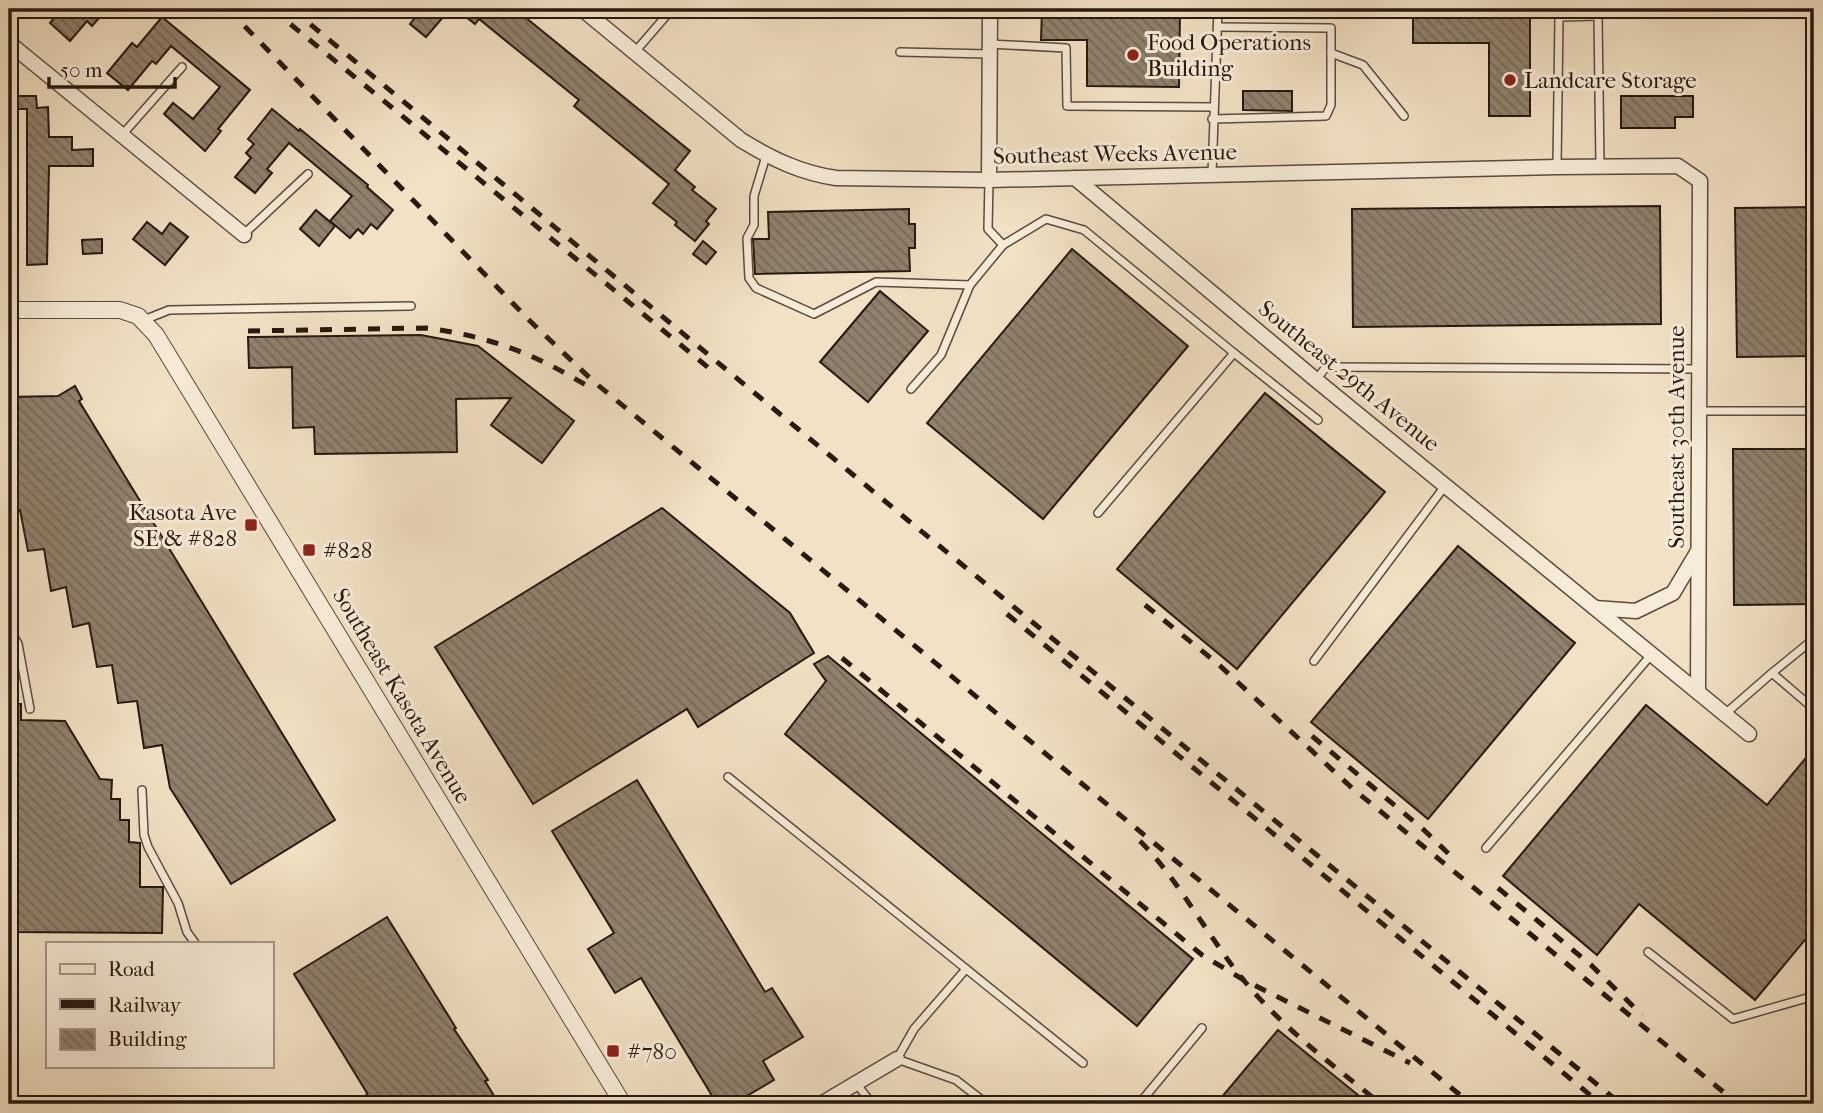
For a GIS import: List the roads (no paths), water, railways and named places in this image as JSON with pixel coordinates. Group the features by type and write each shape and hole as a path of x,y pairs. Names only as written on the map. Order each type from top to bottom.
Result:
{"street":[{"name":"Southeast Weeks Avenue","path":"582,9 731,133 766,156 803,171 836,178 989,180 1678,166 1700,181"},
{"path":"989,180 990,9"},
{"path":"9,43 244,235"},
{"name":"Southeast 29th Avenue","path":"1075,178 1316,380 1749,734"},
{"name":"Southeast 30th Avenue","path":"1698,692 1700,181"},
{"path":"9,310 120,310 140,318"},
{"name":"Southeast Kasota Avenue","path":"140,318 156,335 623,1104"},
{"path":"1595,608 1636,611 1673,593 1698,551"},
{"path":"821,1104 897,1059"}],"lane":[{"path":"634,53 672,9"},
{"path":"1212,175 1218,9"},
{"path":"1557,167 1559,17 1598,13 1600,167"},
{"path":"1212,119 1326,116 1331,105 1331,29 1218,27"},
{"path":"900,52 1066,48 1067,106 1213,107"},
{"path":"1331,53 1363,65 1404,116"},
{"path":"121,135 182,67"},
{"path":"766,156 754,196 754,225 747,238 749,278 756,288 814,314 876,282 970,285"},
{"path":"244,235 308,174"},
{"path":"989,180 988,229 1003,245"},
{"path":"911,388 941,355 970,285 1003,245 1046,219 1084,230 1318,420"},
{"path":"140,318 169,310 411,306"},
{"path":"1098,513 1234,353"},
{"path":"1316,380 1326,367 1698,369"},
{"path":"1698,411 1814,411"},
{"path":"1314,661 1446,486"},
{"path":"9,628 18,644 30,709"},
{"path":"1725,714 1810,642 1814,642"},
{"path":"9,644 18,644"},
{"path":"1486,848 1652,654"},
{"path":"1772,673 1814,709"},
{"path":"728,777 1083,1063"},
{"path":"142,790 144,835 148,847 178,903 187,932 194,942"},
{"path":"1648,952 1733,1020 1814,996"},
{"path":"966,969 914,1029 897,1059 956,1080 987,1104"},
{"path":"1139,1104 1202,1028"},
{"path":"856,1083 872,1104"}],"railway":[{"path":"228,9 530,321 593,381 1471,1104"},
{"path":"272,9 710,369"},
{"path":"292,9 904,517 1621,1104"},
{"path":"248,331 426,328 449,331 511,348 550,365 589,387"},
{"path":"1145,605 1217,663 1352,788 1738,1104"},
{"path":"1007,614 1601,1104"},
{"path":"842,658 1202,955 1244,980 1410,1063"},
{"path":"1312,736 1424,830 1455,860"},
{"path":"1140,841 1168,873 1232,966 1261,1000 1310,1047 1381,1104"},
{"path":"1498,888 1591,965 1642,1015"}],"place":[{"name":"Food Operations Building","path":"1133,55"},
{"name":"Landcare Storage","path":"1510,80"},
{"name":"Kasota Ave SE & #828","path":"251,525"},
{"name":"#828","path":"309,550"},
{"name":"#780","path":"613,1051"}]}
